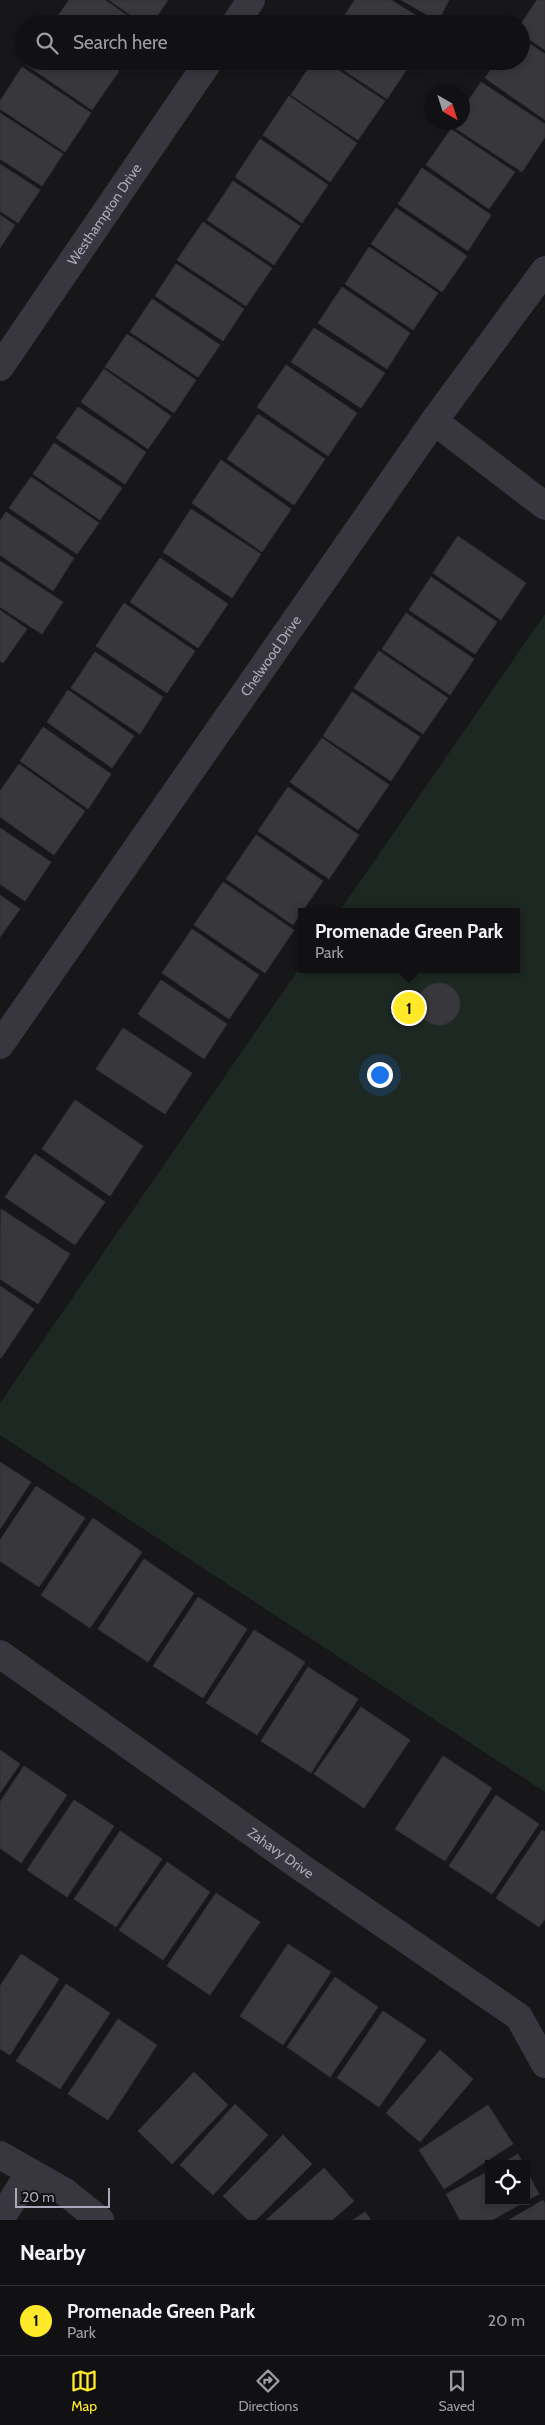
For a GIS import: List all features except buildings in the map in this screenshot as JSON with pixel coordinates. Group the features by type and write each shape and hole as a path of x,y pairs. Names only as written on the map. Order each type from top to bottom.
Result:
{"street":[{"path":"241,15 252,0"},
{"name":"Westhampton Drive","path":"0,367 204,70"},
{"name":"Chelwood Drive","path":"0,1046 434,421 545,270"},
{"path":"434,421 545,506"},
{"name":"Zahavy Drive","path":"0,1654 302,1868 519,2017 545,2064"},
{"path":"0,2155 65,2192 100,2220"},
{"path":"0,2220 30,2172"}],"shaded area":[{"path":"545,614 545,1792 0,1435 0,1403 298,970 298,973 520,973 520,908 342,908"}],"place":[{"name":"Promenade Green Park","path":"409,1008"}]}
